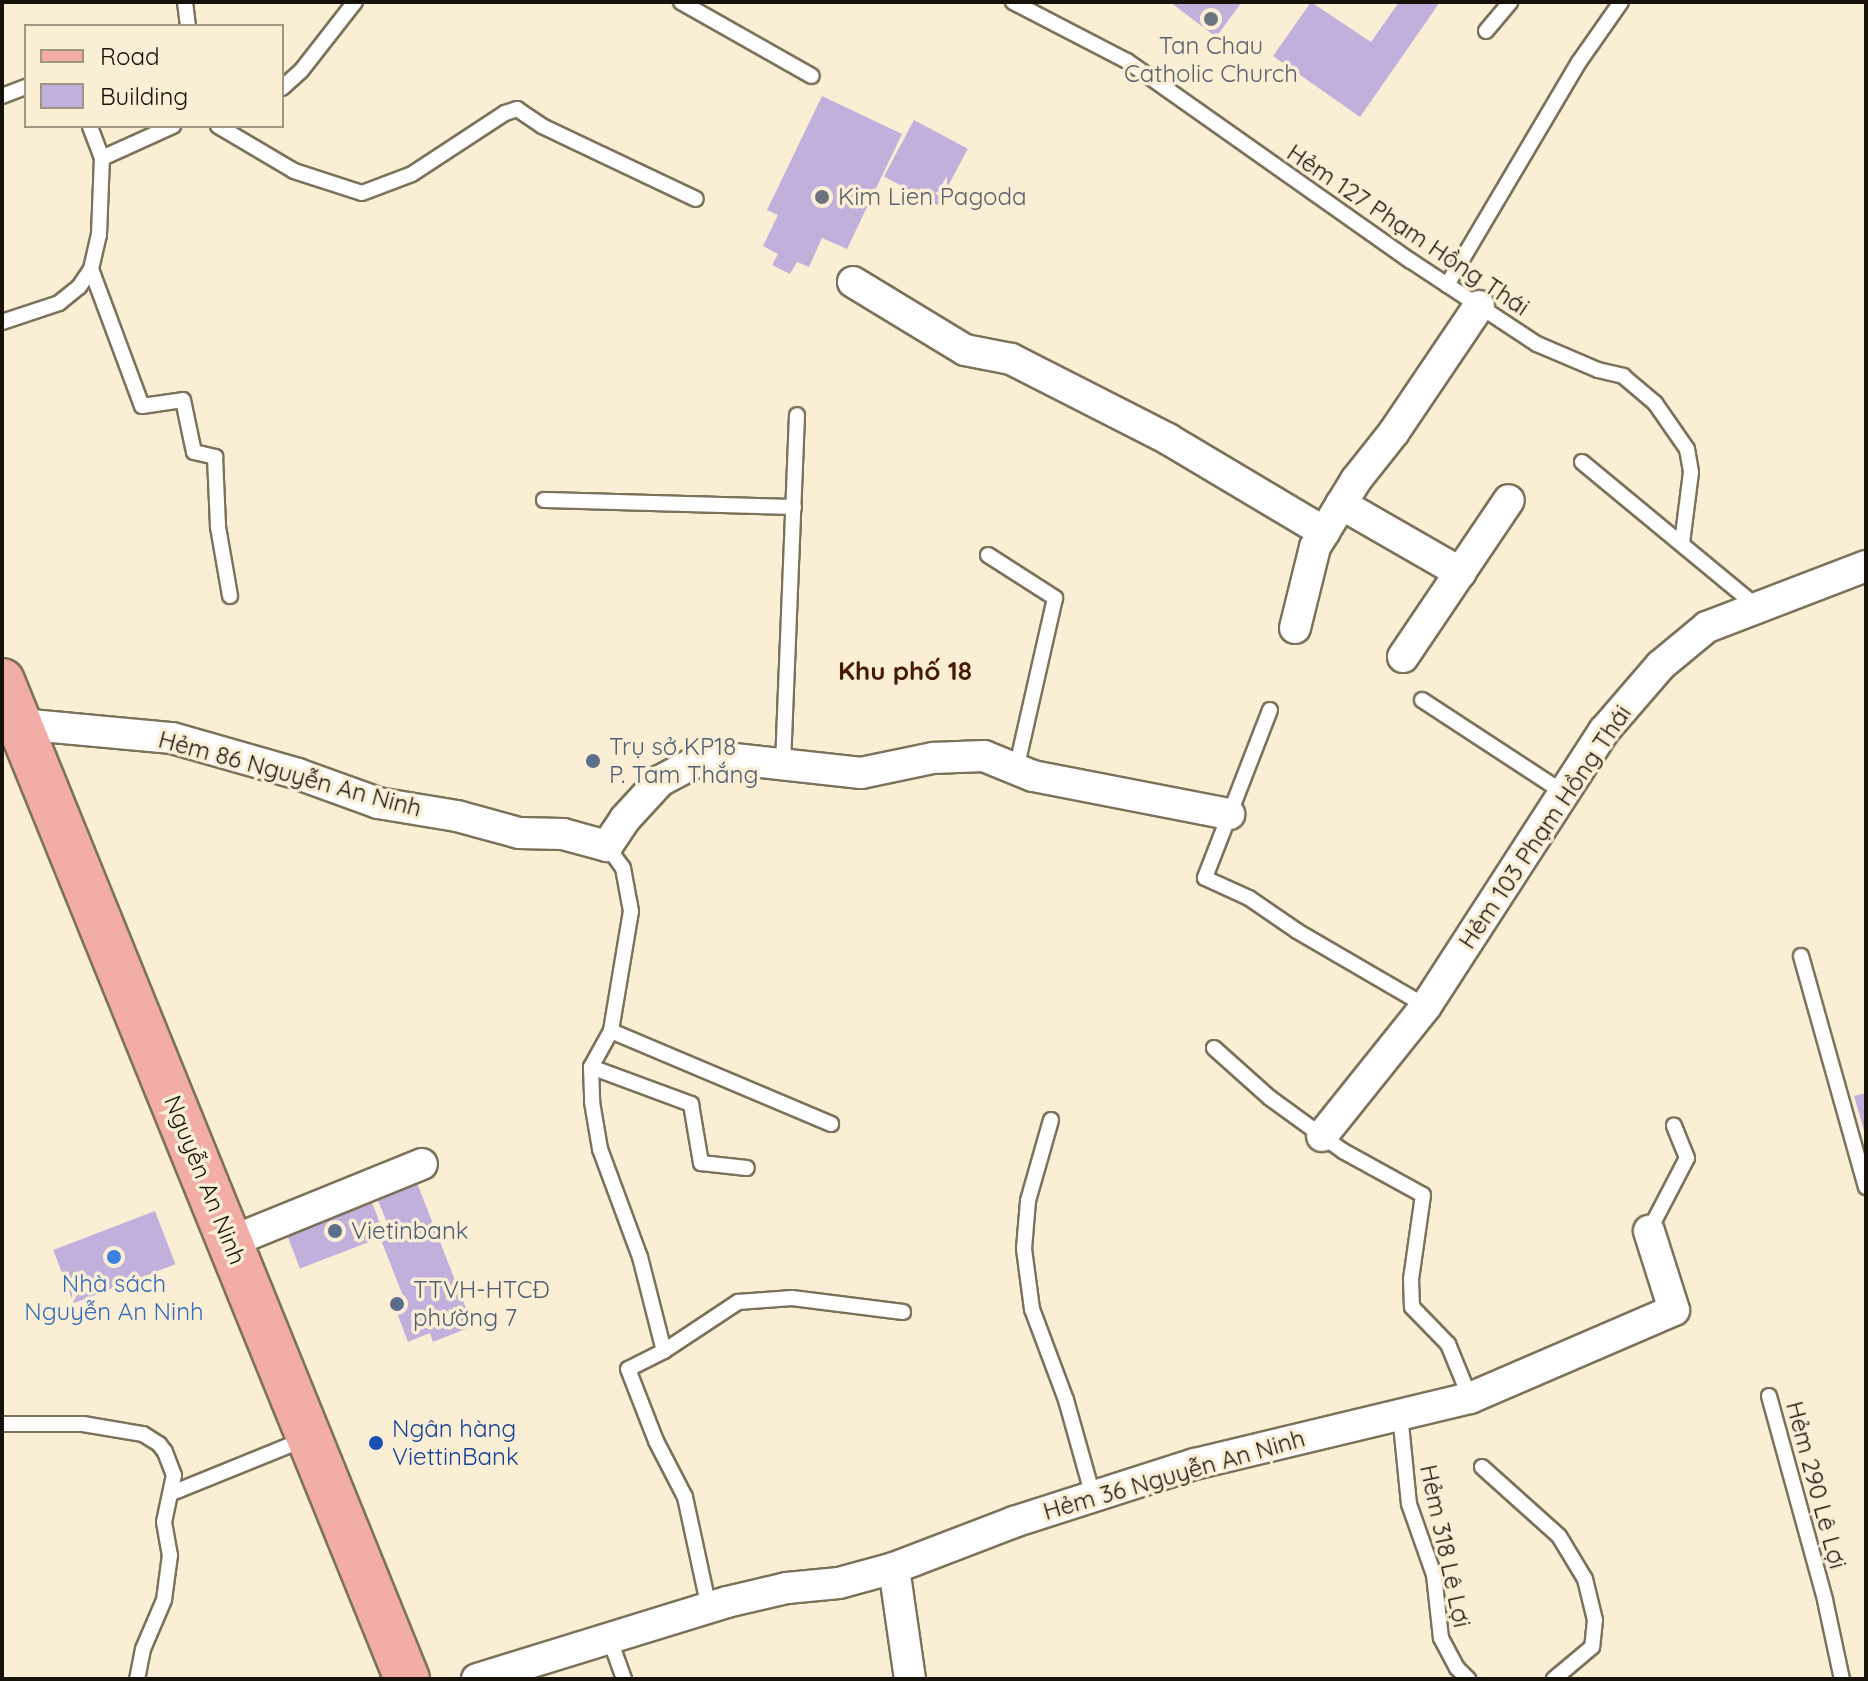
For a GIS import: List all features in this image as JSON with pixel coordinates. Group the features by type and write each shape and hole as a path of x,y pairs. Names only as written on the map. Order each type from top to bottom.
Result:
{"main road":[{"name":"Nguyễn An Ninh","path":"2,681 407,1679"}],"street":[{"path":"853,282 965,350 1011,359 1168,439 1324,532"},
{"path":"1295,628 1315,547 1341,504 1479,306"},
{"path":"1403,657 1509,500"},
{"path":"1341,504 1461,573"},
{"name":"Hẻm 103 Phạm Hồng Thái","path":"1322,1136 1426,1006 1604,731 1661,665 1707,627 1866,566"},
{"name":"Hẻm 86 Nguyễn An Ninh","path":"20,724 172,738 298,774 378,803 457,816 519,833 563,834 607,846"},
{"path":"607,846 625,819 660,781 707,756 861,773 933,758 984,756 1033,776 1229,814"},
{"path":"230,1242 422,1164"},
{"name":"Hẻm 36 Nguyễn An Ninh","path":"477,1679 709,1608 894,1568 1014,1522 1195,1464 1470,1398 1674,1310 1649,1231"},
{"path":"894,1568 910,1679"}],"lane":[{"path":"185,2 188,24"},
{"path":"284,86 301,71 355,2"},
{"path":"681,2 812,76"},
{"name":"Hẻm 127 Phạm Hồng Thái","path":"1013,2 1127,61 1447,285 1537,344 1598,370 1623,376 1655,403 1687,449 1691,472 1682,543"},
{"path":"1486,31 1510,2"},
{"path":"1447,285 1579,62 1621,2"},
{"path":"2,96 24,88"},
{"path":"221,128 294,171 362,193 412,174 505,113 517,109 553,132 696,199"},
{"path":"2,322 59,303 79,287 91,269 99,235 102,158 91,128"},
{"path":"102,158 169,128"},
{"path":"91,269 142,406 183,400 194,452 215,457 218,527 230,596"},
{"path":"783,764 797,415"},
{"path":"1582,462 1758,607"},
{"path":"544,500 794,507"},
{"path":"988,555 1055,598 1016,770"},
{"path":"1422,700 1564,793"},
{"path":"1270,710 1205,878 1249,898 1310,939 1426,1006"},
{"path":"607,846 623,868 631,911 611,1031 591,1067 592,1102 600,1149 640,1257 664,1351"},
{"path":"1801,956 1866,1187"},
{"path":"611,1031 831,1124"},
{"path":"1214,1048 1270,1098 1322,1136 1423,1195 1411,1279 1412,1307 1448,1344 1470,1398"},
{"path":"591,1067 691,1104 701,1163 747,1168"},
{"path":"1051,1120 1028,1201 1024,1249 1032,1309 1066,1400 1093,1496"},
{"name":"Hẻm 36 Nguyễn An Ninh","path":"1649,1231 1687,1158 1674,1125"},
{"path":"709,1608 685,1497 656,1441 628,1369 664,1351 738,1302 792,1298 903,1312"},
{"name":"Hẻm 290 Lê Lợi","path":"1769,1396 1825,1600 1842,1679"},
{"name":"Hẻm 318 Lê Lợi","path":"1400,1414 1409,1504 1434,1575 1441,1638 1457,1668 1468,1679"},
{"path":"2,1424 83,1424 143,1434 165,1452 174,1475 164,1522 170,1555 164,1600 143,1649 137,1679"},
{"path":"172,1493 310,1437"},
{"path":"1482,1467 1559,1536 1585,1579 1595,1620 1592,1647 1554,1679"},
{"path":"609,1637 624,1679"}],"building":[{"name":"Tan Chau Catholic Church","path":"1170,2 1242,2 1216,37"},
{"path":"1311,2 1371,42 1399,2 1440,2 1360,117 1273,56"},
{"path":"822,96 902,134 847,249 822,238 809,267 797,262 790,274 772,265 778,254 763,246 778,215 767,210"},
{"path":"914,120 968,149 938,205 884,177"},
{"path":"1866,1093 1866,1134 1865,1134 1854,1096"},
{"path":"417,1183 473,1326 433,1342 430,1333 408,1342 394,1305 405,1301 381,1240 392,1235 377,1198"},
{"name":"Vietinbank","path":"368,1192 385,1236 300,1268 283,1225"},
{"name":"Nhà sách Nguyễn An Ninh","path":"155,1211 175,1264 74,1303 53,1250"}],"place":[{"name":"Tan Chau Catholic Church","path":"1211,19"},
{"name":"Kim Lien Pagoda","path":"822,197"},
{"name":"Trụ sở KP18 P. Tam Thắng","path":"593,761"},
{"name":"Vietinbank","path":"335,1231"},
{"name":"Nhà sách Nguyễn An Ninh","path":"114,1257"},
{"name":"TTVH-HTCĐ phường 7","path":"397,1304"},
{"name":"Ngân hàng ViettinBank","path":"376,1443"}],"district":[{"name":"Khu phố 18","path":"905,671"}]}
